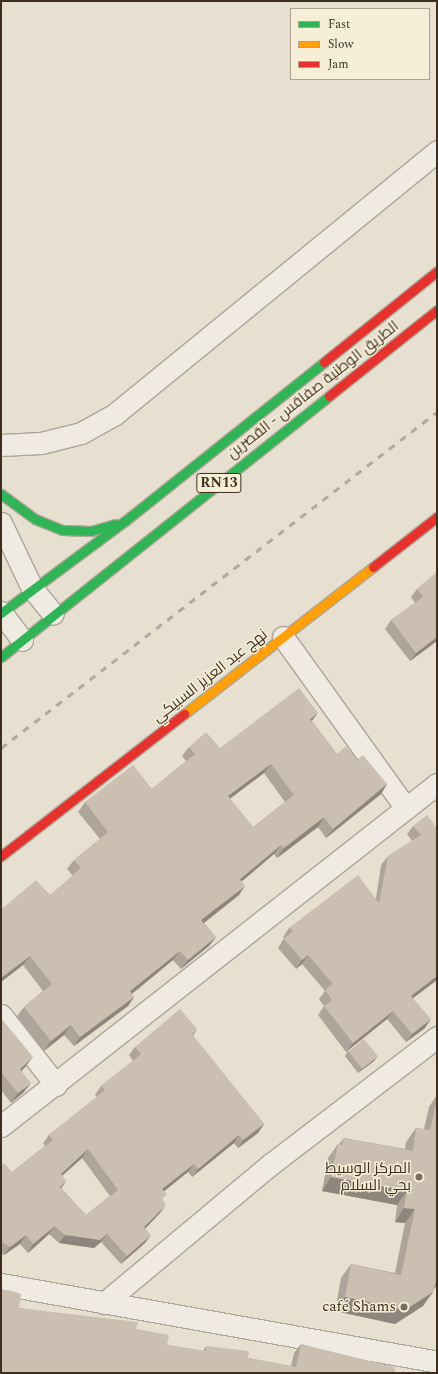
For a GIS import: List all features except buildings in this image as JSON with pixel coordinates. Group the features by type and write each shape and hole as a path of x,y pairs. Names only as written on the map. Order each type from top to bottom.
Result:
{"main road":[{"name":"الطريق الوطنية صفاقس - القصرين","path":"1,613 32,588 125,521 437,271"},
{"name":"الطريق الوطنية صفاقس - القصرين","path":"1,657 53,614 437,310"},
{"path":"1,494 35,519 62,530 91,531 125,521"},
{"name":"نهج عبد العزيز السبيكي","path":"1,856 437,517"}],"street":[{"path":"1,445 41,443 82,433 115,414 437,151"},
{"path":"1,523 32,588 53,614"},
{"path":"1,613 22,640"},
{"path":"283,637 406,807"},
{"path":"1,1126 56,1085 437,784"},
{"path":"1,1016 56,1085"},
{"path":"104,1303 271,1164 437,1037"},
{"path":"1,1284 437,1362 434,1373"}],"railway":[{"path":"1,748 437,412"}],"traffic: fast":[{"path":"1,613 125,521 324,362"},
{"path":"1,657 329,396"},
{"path":"1,494 35,519 62,530 91,531 115,524"}],"traffic: slow":[{"path":"184,714 373,567"}],"traffic: jam":[{"path":"324,362 437,271"},
{"path":"329,396 437,310"},
{"path":"373,567 437,517"},
{"path":"1,856 184,714"}],"place":[{"name":"المركز الوسيط بحي السلام","path":"419,1177"},
{"name":"café Shams","path":"404,1307"}]}
